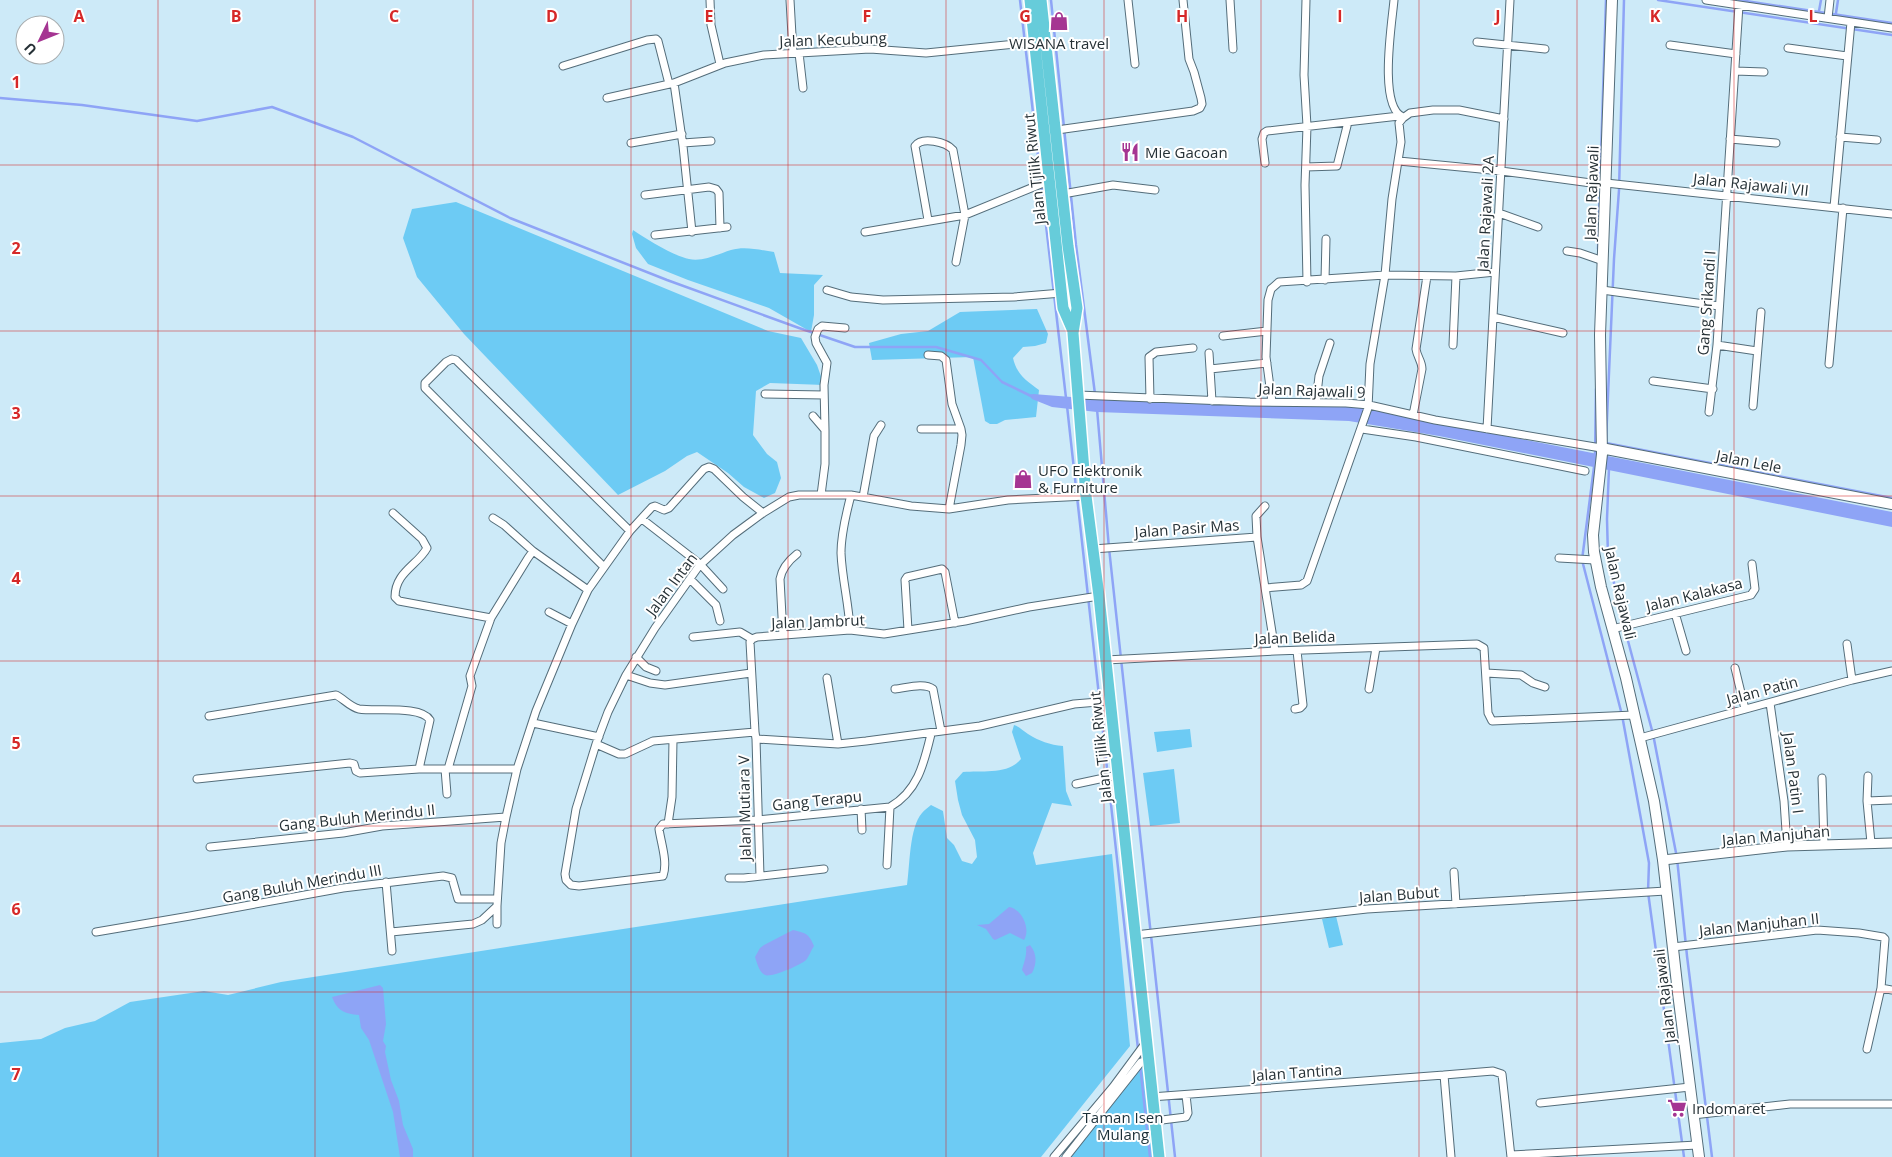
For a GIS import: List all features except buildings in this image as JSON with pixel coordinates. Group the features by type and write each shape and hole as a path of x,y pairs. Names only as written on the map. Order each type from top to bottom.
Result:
{"highway":[{"name":"Jalan Tjilik Riwut","path":"1030,0 1041,42 1056,130 1077,308 1074,333 1086,496 1099,596 1159,1157"},
{"name":"Jalan Tjilik Riwut","path":"1041,0 1041,42 1051,183 1063,308 1074,333"}],"main road":[{"name":"Jalan Rajawali","path":"1612,0 1603,261 1609,291 1600,335 1601,451 1593,535 1595,560 1654,801 1663,860 1699,1157"},
{"name":"Jalan Lele","path":"1601,451 1892,504"}],"street":[{"path":"710,0 712,25 720,64"},
{"path":"790,0 796,53 803,88"},
{"path":"1128,0 1134,64"},
{"path":"1056,130 1193,111 1200,108 1202,104 1201,98 1188,54 1183,0"},
{"path":"1230,0 1233,48"},
{"path":"1306,0 1304,75 1307,126 1304,185 1307,282"},
{"path":"1394,0 1390,35 1388,90 1392,104 1401,117"},
{"name":"Jalan Rajawali 2A","path":"1487,430 1510,0"},
{"path":"1706,0 1892,28"},
{"path":"1828,18 1830,0"},
{"name":"Gang Srikandi I","path":"1709,412 1718,345 1739,4"},
{"path":"1834,207 1851,22"},
{"path":"563,66 647,40 656,39 658,41 672,84 682,134 692,232"},
{"name":"Jalan Kecubung","path":"607,98 672,84 720,64 754,57 870,49 926,53 1041,42"},
{"path":"1477,42 1545,49"},
{"path":"1670,45 1736,54"},
{"path":"1788,48 1848,56"},
{"path":"1735,70 1764,72"},
{"path":"1265,163 1262,139 1264,133 1271,130 1401,117 1410,113 1459,110 1504,119"},
{"path":"1265,588 1301,586 1307,581 1369,407 1370,364 1385,275 1392,199 1401,142 1399,123 1401,117"},
{"path":"1306,167 1337,166 1348,122"},
{"path":"631,143 682,134"},
{"path":"1840,137 1877,140"},
{"path":"1730,139 1776,143"},
{"path":"683,143 711,140"},
{"path":"928,220 915,146 921,141 943,143 953,150 965,215 956,262"},
{"name":"Jalan Rajawali VII","path":"1399,161 1606,184 1621,183 1892,214"},
{"path":"865,232 965,215 1041,184 1051,183"},
{"path":"1063,194 1113,185 1155,190"},
{"path":"645,195 709,187 716,189 718,193 724,227 655,235"},
{"path":"1828,364 1843,208"},
{"path":"1499,211 1521,222 1538,227"},
{"path":"1325,280 1326,239"},
{"path":"1567,251 1580,253 1603,261"},
{"path":"1272,402 1267,362 1268,300 1270,289 1279,282 1307,282 1385,275 1456,276 1495,272"},
{"path":"1413,415 1422,369 1416,349 1427,276"},
{"path":"1452,345 1456,276"},
{"path":"827,290 851,297 883,300 1014,296 1062,292"},
{"path":"1609,291 1719,306"},
{"path":"1753,406 1761,312"},
{"path":"1493,317 1563,333"},
{"path":"821,494 824,464 824,394 827,363 816,343 816,334 822,326 845,328"},
{"path":"1223,336 1267,331"},
{"path":"1316,402 1319,376 1330,343"},
{"path":"1718,345 1757,351"},
{"path":"1150,399 1148,357 1156,352 1193,348"},
{"path":"1209,353 1212,401"},
{"path":"928,355 941,356 946,360 952,404 961,428 961,445 949,509"},
{"path":"604,567 425,388 425,383 446,362 452,359 456,360 630,531"},
{"path":"1210,369 1267,362"},
{"path":"1653,381 1713,389"},
{"path":"765,394 824,394"},
{"name":"Jalan Rajawali 9","path":"1078,405 1150,399 1316,402 1369,407 1601,451"},
{"path":"813,416 825,430"},
{"path":"863,498 874,436 881,425"},
{"path":"1363,426 1585,471"},
{"path":"921,429 961,428"},
{"path":"497,924 502,843 506,817 518,769 536,711 588,590 630,531 655,506 664,510 669,508 704,469 709,467 763,513"},
{"name":"Jalan Intan","path":"664,824 659,829 664,856 663,876 659,878 579,886 571,885 566,880 565,874 576,809 598,740 626,675 636,657 700,564 733,535 789,497 821,494 851,495 911,506 949,509 1008,500 1086,496"},
{"path":"850,630 849,607 843,578 841,550 851,495"},
{"path":"1257,537 1256,516 1265,506"},
{"path":"393,513 422,538 427,548 407,569 395,591 394,597 399,601 491,618"},
{"path":"492,518 504,525 533,551 588,590"},
{"path":"642,519 700,564 722,589"},
{"name":"Jalan Pasir Mas","path":"1093,549 1257,537 1275,651"},
{"path":"447,794 446,769 472,686 470,676 491,618 533,551"},
{"path":"783,635 780,579 785,567 797,554"},
{"path":"1559,558 1595,560"},
{"name":"Jalan Kalakasa","path":"1612,629 1675,612 1751,595 1755,590 1752,564"},
{"path":"908,630 905,580 908,577 942,569 945,572 955,623"},
{"path":"690,579 716,605 720,621"},
{"name":"Jalan Jambrut","path":"756,735 751,673 750,642 752,640 766,636 850,630 884,634 955,623 1028,606 1099,596"},
{"path":"549,612 572,624"},
{"path":"1675,612 1686,651"},
{"path":"693,637 740,632 752,640"},
{"name":"Jalan Belida","path":"1106,660 1275,651 1477,644 1484,648 1486,673"},
{"path":"1848,644 1852,680"},
{"path":"1369,689 1376,648"},
{"path":"1295,709 1303,705 1297,651"},
{"path":"636,657 646,667 656,671"},
{"path":"1735,668 1744,709"},
{"name":"Jalan Patin","path":"1640,738 1852,680 1892,671"},
{"path":"626,675 665,686 751,673"},
{"path":"1545,687 1533,683 1521,675 1486,673 1489,718 1495,721 1634,715"},
{"path":"827,678 838,744"},
{"path":"895,689 930,686 933,689 941,731"},
{"path":"209,716 336,695 358,709 414,711 426,716 430,720 419,769"},
{"path":"533,723 598,740 619,754 624,754 653,741 756,735 838,744 932,734 980,726 1074,704 1110,701"},
{"name":"Jalan Patin I","path":"1770,703 1784,801 1788,846"},
{"path":"887,865 890,807 910,791 917,780 932,734"},
{"name":"Jalan Mutiara V","path":"756,735 760,876"},
{"path":"664,824 672,797 673,740"},
{"path":"197,779 350,762 354,764 356,771 360,773 419,769 518,769"},
{"path":"1076,784 1118,775"},
{"path":"1868,776 1871,843"},
{"path":"1822,778 1824,844"},
{"path":"1868,801 1892,800"},
{"name":"Gang Terapu","path":"664,824 757,820 890,807"},
{"path":"861,809 862,830"},
{"name":"Gang Buluh Merindu II","path":"210,847 344,833 382,826 506,817"},
{"name":"Jalan Manjuhan","path":"1663,860 1788,846 1892,843"},
{"path":"729,878 824,869"},
{"path":"1454,872 1456,904"},
{"name":"Gang Buluh Merindu III","path":"96,932 386,882 448,876 452,878 458,899 497,902"},
{"path":"386,882 392,951"},
{"name":"Jalan Bubut","path":"1135,935 1351,911 1666,891"},
{"path":"391,932 472,924 482,920 497,902"},
{"name":"Jalan Manjuhan II","path":"1673,948 1817,930 1882,936 1885,939 1881,988 1867,1049"},
{"path":"1881,988 1892,990"},
{"path":"1054,1157 1113,1087 1147,1041"},
{"path":"1066,1157 1141,1062 1148,1060"},
{"name":"Jalan Tantina","path":"1152,1097 1493,1071 1502,1074 1511,1156"},
{"path":"1444,1075 1451,1157"},
{"path":"1540,1103 1690,1087"},
{"path":"1154,1121 1186,1116 1188,1113 1186,1095"},
{"path":"1693,1115 1790,1104 1892,1104"},
{"path":"1511,1156 1697,1145"}],"green space":[{"path":"456,202 768,331 801,338 817,365 824,385 770,383 756,391 753,435 767,454 777,462 781,478 775,493 764,498 744,487 728,473 697,452 618,495 464,334 417,277 403,238 412,209"},
{"path":"633,230 668,251 689,259 705,259 742,248 752,249 774,252 780,273 823,275 814,285 814,315 811,332 769,308 648,264 636,248 632,234"},
{"path":"1037,309 1048,334 1046,343 1023,347 1013,358 1020,373 1039,390 1036,417 1005,420 997,424 990,424 985,421 973,357 872,360 869,343 901,334 928,331 960,312"},
{"path":"1014,725 1040,741 1063,746 1066,791 1072,806 1052,803 1033,853 1036,865 1112,854 1130,1046 1041,1157 0,1157 0,1043 41,1039 65,1028 95,1021 130,1002 204,991 228,995 281,982 907,885 912,837 922,813 931,805 943,811 947,838 954,845 962,861 972,864 977,857 975,840 962,815 955,781 963,772 1002,770 1016,764 1021,759 1012,732"},
{"path":"1190,729 1192,747 1157,752 1154,732"},
{"path":"1174,769 1180,823 1150,826 1143,773"},
{"path":"1336,916 1343,945 1329,948 1322,919"},
{"name":"Taman Isen Mulang","path":"1145,1049 1156,1157 1061,1157"}],"shaded area":[{"path":"1029,395 1097,399 1349,405 1892,512 1892,527 1439,436 1349,421 1097,412 1052,407 1032,399"},
{"path":"1009,907 1018,911 1024,920 1026,936 1024,940 1010,933 995,940 986,929 977,925 989,924"},
{"path":"793,930 806,934 814,946 806,960 773,975 763,974 755,957 760,948"},
{"path":"1030,945 1035,955 1035,966 1032,973 1026,976 1022,970 1026,956 1026,947"},
{"path":"380,985 383,988 386,1024 383,1041 386,1046 385,1052 391,1080 399,1101 403,1125 413,1149 413,1157 400,1157 393,1112 369,1040 361,1028 359,1015 342,1011 332,997"}],"waterway":[{"path":"1020,0 1066,398"},
{"path":"1051,0 1076,245 1095,394"},
{"path":"1598,249 1606,0"},
{"path":"1606,441 1619,190 1624,0"},
{"path":"1658,0 1892,35"},
{"path":"1739,0 1892,23"},
{"path":"1819,11 1821,0"},
{"path":"1836,13 1838,0"},
{"path":"0,98 82,105 197,121 272,107 353,137 510,218 667,280 855,347 936,347 981,360 1002,382 1031,396"},
{"path":"1595,456 1596,389"},
{"path":"1067,406 1138,1049"},
{"path":"1097,409 1109,548 1175,1157"},
{"path":"1606,443 1892,498"},
{"path":"1594,467 1582,560 1622,715 1649,863 1648,892 1684,1157"},
{"path":"1609,468 1608,557 1653,734 1677,858 1712,1157"},
{"path":"1139,1055 1150,1157"}],"place":[{"name":"WISANA travel","path":"1059,21"},
{"name":"Mie Gacoan","path":"1130,152"},
{"name":"UFO Elektronik & Furniture","path":"1023,479"},
{"name":"Indomaret","path":"1677,1108"}]}
